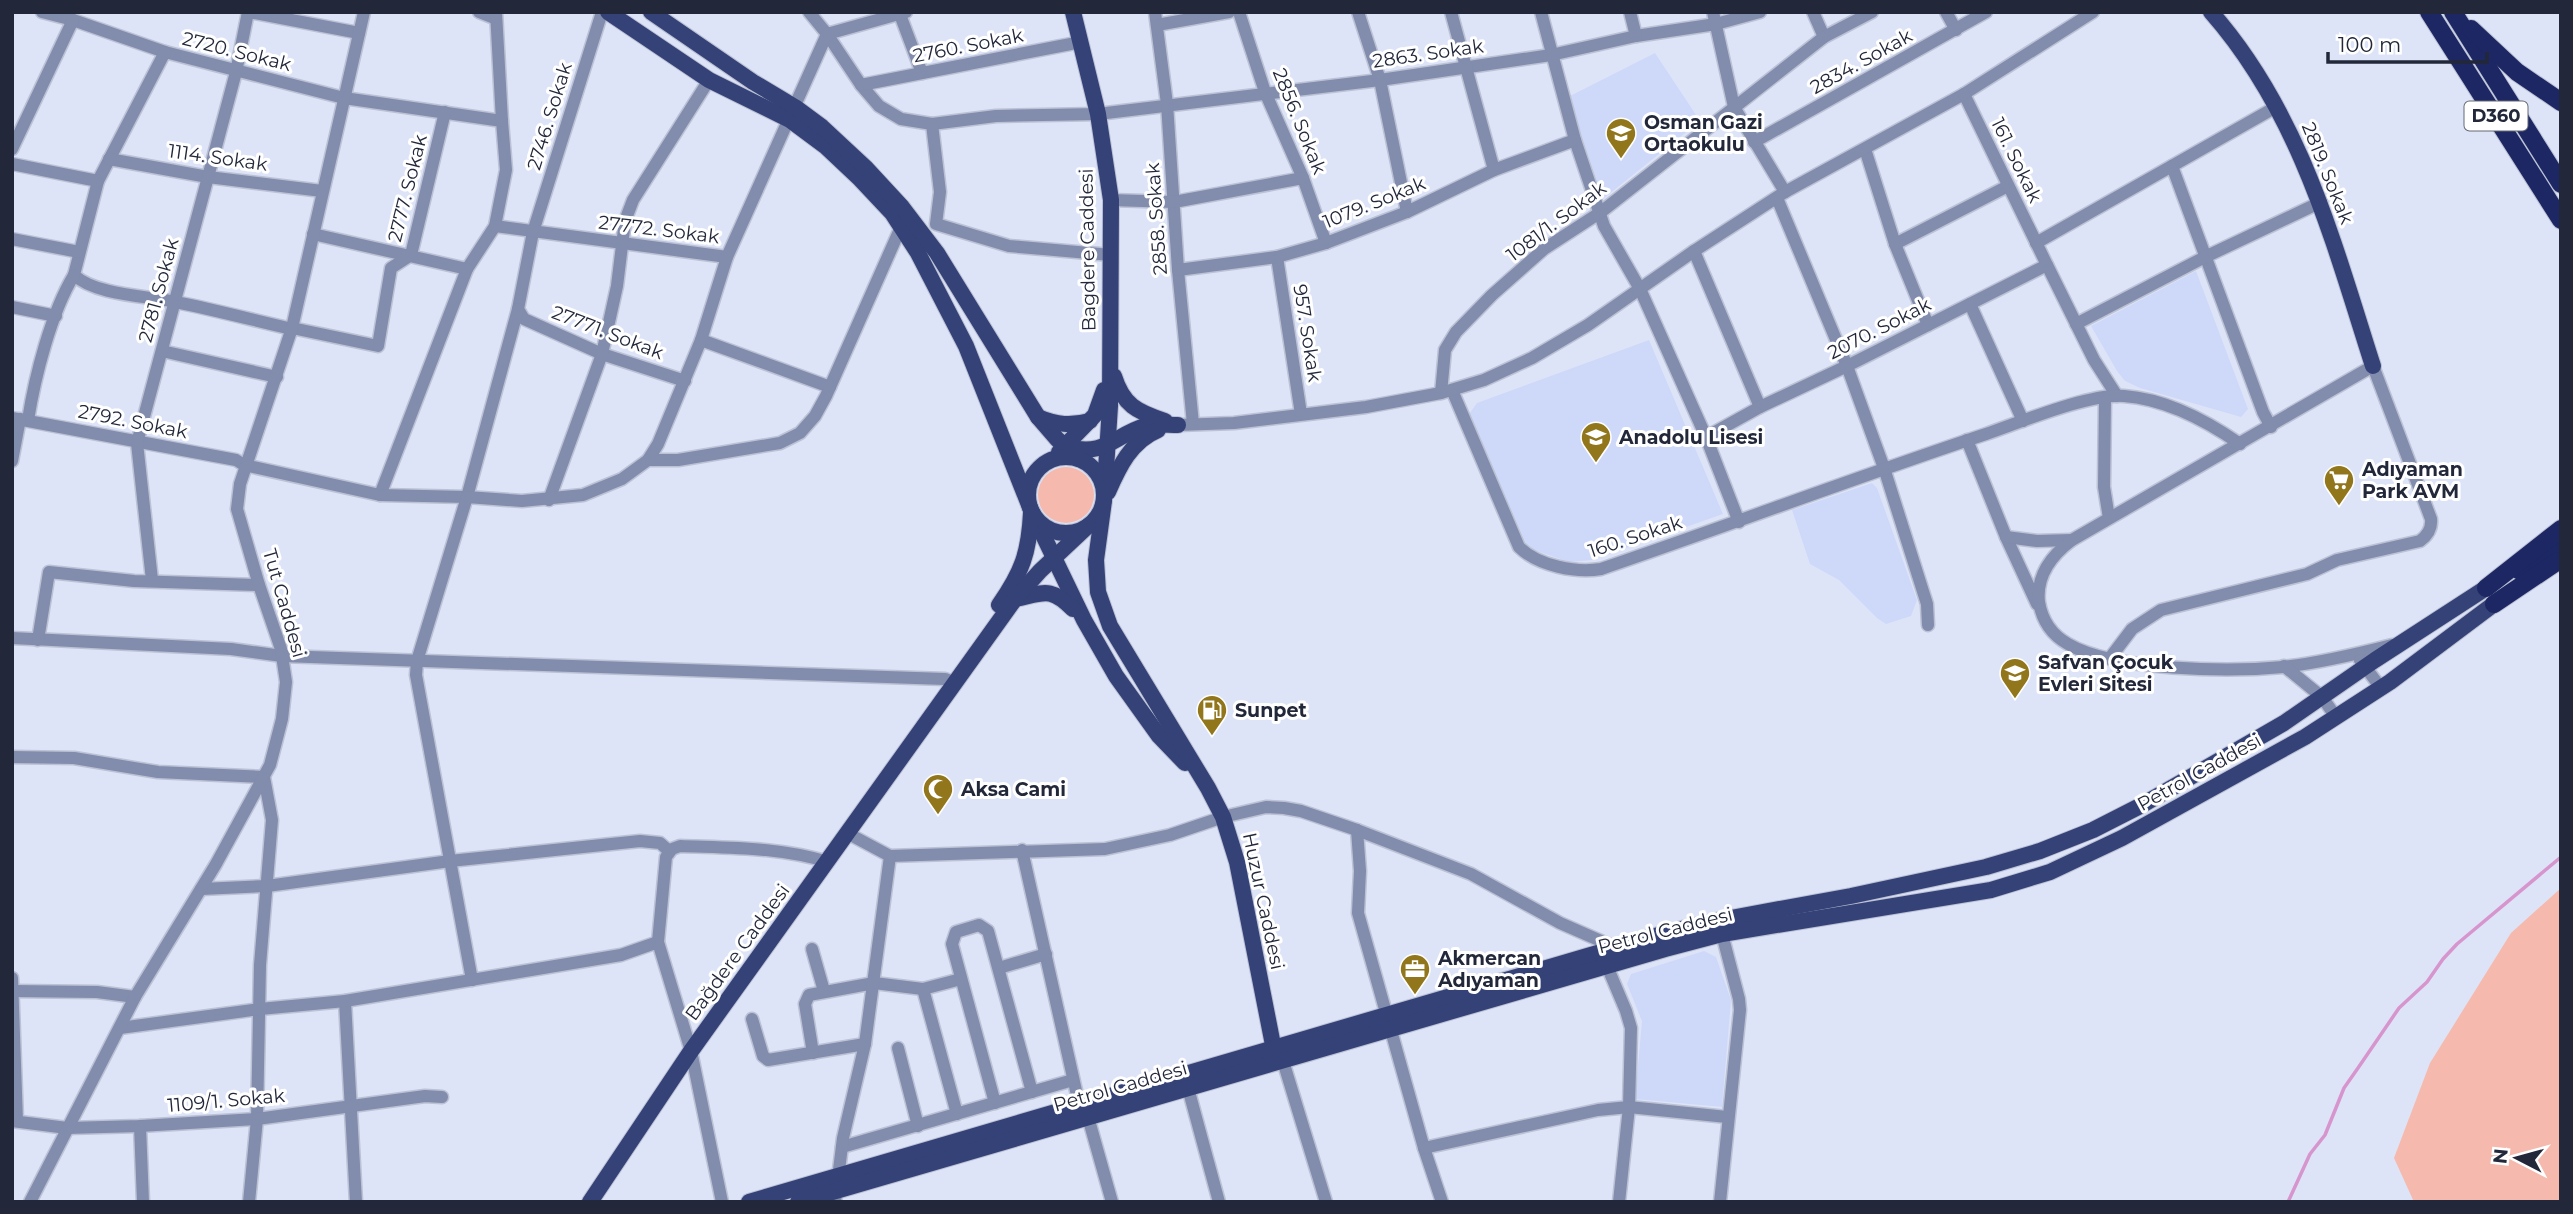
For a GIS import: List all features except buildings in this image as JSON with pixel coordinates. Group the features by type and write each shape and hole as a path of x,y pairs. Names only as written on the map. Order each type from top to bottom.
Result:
{"highway":[{"name":"D360","path":"2429,12 2561,220"},
{"name":"D360","path":"2454,12 2561,184"},
{"path":"2454,12 2511,67 2561,102"},
{"path":"2490,596 2561,529"},
{"path":"2490,596 2561,548"},
{"path":"2490,596 2561,559"},
{"path":"2490,596 2561,566"}],"main road":[{"path":"608,12 709,80 822,127 865,167 902,207 923,235 1038,417 1079,459 1092,467 1101,479 1104,501"},
{"path":"651,12 753,82 792,114 860,178 892,213 919,253 966,346 1031,510 1084,620 1116,676 1159,736 1208,788"},
{"name":"Bagdere Caddesi","path":"1073,12 1098,114 1111,200 1110,363"},
{"name":"2819. Sokak","path":"2211,12 2239,43 2276,107 2321,202 2373,366"},
{"path":"1110,363 1099,407 1090,421 1051,460 1038,468 1031,481 1028,496 1031,510 1040,522 1053,530 1075,532 1088,526 1098,515 1135,445 1155,431 1186,425"},
{"path":"1110,363 1119,392 1134,408 1145,415 1186,425"},
{"path":"1104,501 1110,363"},
{"path":"1038,417 1067,425 1090,421"},
{"path":"1065,446 1088,451 1108,445 1147,426 1186,425"},
{"path":"1051,460 1065,456 1079,459"},
{"name":"Huzur Caddesi","path":"1104,501 1095,566 1103,611 1223,817 1237,862 1278,1055"},
{"name":"Bağdere Caddesi","path":"590,1202 691,1051 921,729 1021,569 1030,542 1031,510"},
{"name":"Bağdere Caddesi","path":"951,681 1015,599 1088,526"},
{"path":"1015,599 1054,593 1084,620"},
{"path":"1388,1023 1617,948 1720,920 1918,883 2040,851 2093,830 2142,805 2284,723 2403,641 2490,596"},
{"name":"Petrol Caddesi","path":"798,1202 1084,1111 1188,1088 1278,1055 1388,1023 1722,934 1976,893 2035,877 2122,838 2305,737 2381,688 2490,596"},
{"path":"1084,1111 1278,1055"},
{"path":"749,1202 836,1189"}],"street":[{"name":"2720. Sokak","path":"42,12 165,52 344,98 502,121"},
{"path":"249,12 359,33"},
{"name":"2781. Sokak","path":"152,580 137,443 236,72 249,12"},
{"name":"Tut Caddesi","path":"30,1202 135,998 270,765 282,719 286,682 282,656 237,509 244,466 292,328 364,12"},
{"path":"380,495 467,269 495,226 506,170 495,15 479,12"},
{"name":"2746. Sokak","path":"533,232 602,12"},
{"path":"808,12 879,106 901,119 932,124 996,116 1098,114"},
{"path":"1156,19 1229,12"},
{"name":"2856. Sokak","path":"1239,12 1265,92 1303,178 1326,243"},
{"path":"1358,12 1380,80 1407,212"},
{"path":"1451,12 1464,68 1494,170"},
{"path":"1541,12 1575,140 1604,226 1640,289 1706,437 1739,522"},
{"path":"1630,12 1636,36"},
{"name":"2863. Sokak","path":"1098,114 1380,80 1551,55 1715,18 1760,12"},
{"path":"1813,12 1824,37"},
{"name":"1081/1. Sokak","path":"1446,391 1446,350 1456,332 1492,295 1544,249 1601,212 1824,37 1872,12"},
{"path":"1946,12 1956,30"},
{"name":"2834. Sokak","path":"1754,142 1986,12"},
{"path":"1186,425 1366,407 1446,391 1484,380 1532,358 1588,325 1694,251 1781,195 1964,94 2093,12"},
{"path":"827,34 901,13 922,73"},
{"path":"1715,18 1734,107 1781,195 1847,366 1884,468 1927,604 1928,625"},
{"name":"2858. Sokak","path":"1156,19 1167,104 1186,425"},
{"path":"12,149 73,20"},
{"path":"727,257 827,34"},
{"name":"2760. Sokak","path":"861,85 1082,43"},
{"path":"12,461 20,419 32,396 56,316 74,275 98,181 165,52"},
{"path":"549,500 602,354 617,286 625,221 633,200 709,80"},
{"name":"161. Sokak","path":"1964,94 2036,243"},
{"path":"2109,518 2104,487 2111,397 2036,243 2276,107"},
{"name":"2777. Sokak","path":"292,328 378,346 391,268 411,255 445,112"},
{"path":"923,235 936,224 940,192 932,124"},
{"name":"1079. Sokak","path":"1178,270 1277,257 1326,243 1407,212 1494,170 1575,140"},
{"path":"1865,149 1895,243 1928,325"},
{"name":"1114. Sokak","path":"109,159 208,177 322,191"},
{"path":"12,164 98,181"},
{"path":"2172,166 2263,412 2271,427"},
{"path":"1111,200 1174,202 1303,178"},
{"path":"1895,243 2008,186"},
{"path":"2076,324 2205,257 2321,202"},
{"path":"936,224 1009,246 1111,254"},
{"name":"27772. Sokak","path":"495,226 727,257 701,340 658,444 648,460"},
{"path":"648,460 678,460 780,443 800,433 815,416 830,387 901,227"},
{"path":"472,980 416,675 417,661 467,497 518,309 533,232"},
{"path":"313,234 467,269"},
{"path":"12,239 79,252"},
{"path":"1694,251 1760,407"},
{"name":"957. Sokak","path":"1277,257 1301,414"},
{"name":"2070. Sokak","path":"1706,437 1760,407 2047,265"},
{"path":"74,275 81,282 102,289 292,328"},
{"path":"1970,304 2023,421"},
{"path":"12,307 56,316"},
{"name":"27771. Sokak","path":"518,309 524,319 602,354 685,381"},
{"path":"701,340 830,387"},
{"path":"162,351 277,377"},
{"path":"2044,617 2039,599 2043,573 2056,553 2072,540 2373,366 2431,519 2430,530 2424,538 2337,560 2307,574 2161,610 2132,629 2110,658"},
{"name":"160. Sokak","path":"1446,391 1519,547 1529,555 1573,571 1601,569 2023,421 2111,397"},
{"path":"2111,397 2137,398 2188,413 2211,424 2240,444"},
{"name":"2792. Sokak","path":"20,419 236,460 244,466 380,495 549,500 596,490 622,479 648,460"},
{"path":"1967,440 2006,537 2044,617 2054,633 2069,645 2110,658 2177,668 2284,666 2354,654 2403,641"},
{"path":"2006,537 2032,541 2072,540"},
{"path":"38,640 49,572 134,581 259,585"},
{"path":"12,638 232,649 282,656 951,681"},
{"path":"2354,654 2367,666 2381,688"},
{"path":"2284,666 2322,697 2336,717"},
{"path":"12,757 74,758 158,772 264,777 272,820 260,965 257,1119 249,1202"},
{"path":"847,833 890,856 1105,849 1170,835 1223,817 1266,807 1284,808 1357,830 1471,874 1560,923 1617,948"},
{"path":"1357,830 1360,871 1358,913 1424,1148 1442,1202"},
{"path":"201,888 267,886 450,861 640,841 660,843 669,851"},
{"path":"722,1202 691,1051 658,943 666,857 669,851 680,846 744,848 805,855 828,862"},
{"path":"1022,850 1073,1080 1112,1202"},
{"path":"836,1189 842,1147 865,1044 890,856"},
{"path":"995,1103 952,941 956,932 967,928 979,925 988,931 1032,1092"},
{"path":"1720,1202 1740,1010 1722,934"},
{"path":"120,1028 260,1009 345,1001 621,955 658,943"},
{"path":"812,949 824,991"},
{"path":"999,968 1046,954"},
{"path":"1607,966 1631,1028 1629,1107 1617,1201"},
{"path":"12,978 15,1121"},
{"path":"813,1053 805,1001 809,995 874,983 923,989 961,979"},
{"path":"923,989 957,1114"},
{"path":"13,991 97,992 135,998"},
{"path":"345,1001 356,1202"},
{"path":"752,1019 766,1059 865,1044"},
{"path":"898,1048 918,1126"},
{"path":"1278,1055 1326,1202"},
{"path":"842,1147 1073,1080"},
{"path":"1188,1088 1219,1202"},
{"name":"1109/1. Sokak","path":"15,1121 67,1128 139,1126 257,1119 425,1096 442,1097"},
{"path":"1424,1148 1598,1110 1629,1107 1727,1117"},
{"path":"139,1126 143,1202"}],"shaded area":[{"name":"Osman Gazi Ortaokulu","path":"1655,53 1700,121 1603,199 1568,97"},
{"path":"2196,271 2248,409 2241,417 2140,388 2125,381 2091,326"},
{"name":"Anadolu Lisesi","path":"1649,340 1723,514 1592,560 1569,562 1528,548 1469,414 1477,403"},
{"path":"1066,467 1077,469 1086,475 1092,484 1092,506 1086,515 1077,521 1066,523 1055,521 1046,515 1040,506 1038,495 1040,484 1046,475 1055,469"},
{"path":"1872,483 1877,488 1917,600 1911,616 1886,624 1839,580 1810,564 1792,510"},
{"path":"2561,888 2561,1202 2414,1202 2394,1158 2430,1063 2511,933"},
{"path":"1704,951 1716,957 1731,1000 1722,1107 1635,1099 1642,1021 1627,984 1631,974"}],"waterway":[{"path":"2288,1202 2310,1154 2325,1135 2344,1088 2399,1008 2427,982 2457,944 2561,857"}],"place":[{"name":"Osman Gazi Ortaokulu","path":"1621,160"},
{"name":"Anadolu Lisesi","path":"1596,464"},
{"name":"Adıyaman Park AVM","path":"2339,507"},
{"name":"Safvan Çocuk Evleri Sitesi","path":"2015,700"},
{"name":"Sunpet","path":"1212,737"},
{"name":"Aksa Cami","path":"938,816"},
{"name":"Akmercan Adıyaman","path":"1415,996"}]}
